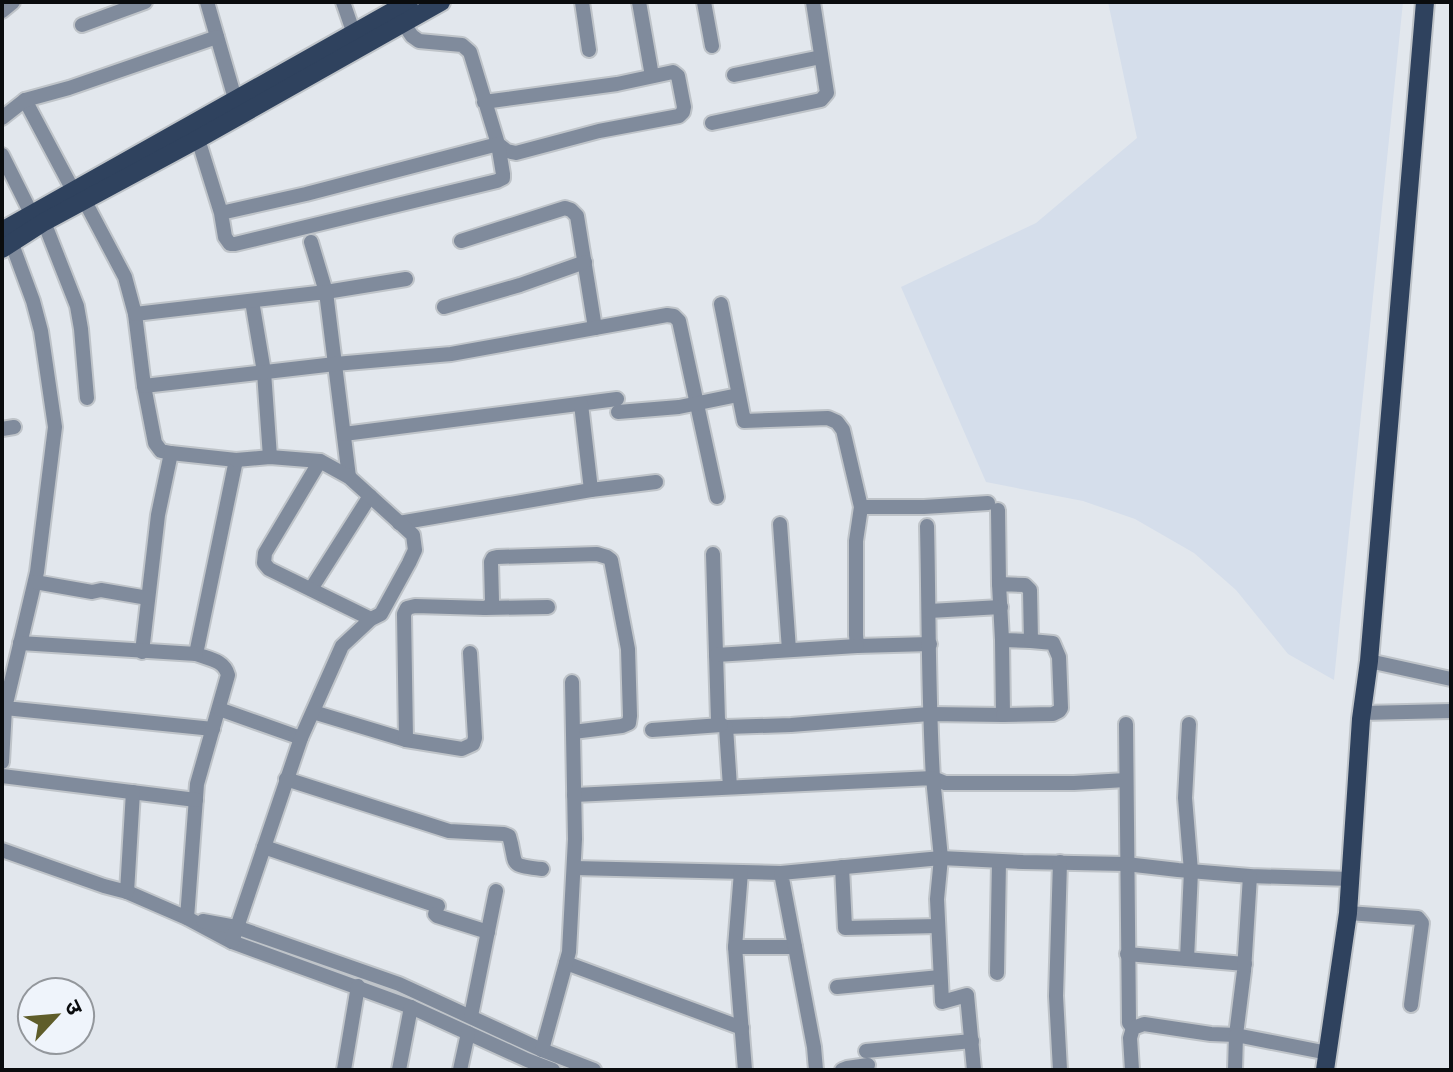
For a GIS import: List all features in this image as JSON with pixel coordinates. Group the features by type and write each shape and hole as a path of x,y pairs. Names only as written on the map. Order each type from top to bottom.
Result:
{"main road":[{"path":"79,194 198,139 237,108 354,34 402,12 441,2"},
{"path":"1327,1064 1348,913 1362,713 1425,2"},
{"path":"5,238 402,12"}],"street":[{"path":"2,11 13,2"},
{"path":"82,25 145,2"},
{"path":"207,2 237,108"},
{"path":"343,2 354,34"},
{"path":"582,2 589,50"},
{"path":"639,2 652,76"},
{"path":"704,2 712,46"},
{"path":"712,123 821,100 827,93 813,2"},
{"path":"198,139 221,213 225,237 230,244 503,178 495,129 470,52 462,45 419,41 412,36 402,12"},
{"path":"2,118 25,100 217,37"},
{"path":"734,75 821,57"},
{"path":"484,102 617,84 673,72 678,74 684,107 681,114 516,153 498,144"},
{"path":"25,100 125,277 135,314 155,443 161,451 236,460 270,457 320,461 349,477 413,535 415,550 381,614 371,619 342,646 301,738 234,934"},
{"path":"221,213 498,144"},
{"path":"2,155 38,218 77,306 87,398"},
{"path":"461,241 565,208 571,210 577,216 595,328"},
{"path":"2,762 4,708 35,582 55,427 41,331 33,301 5,238"},
{"path":"311,242 326,292 349,477"},
{"path":"444,307 585,262"},
{"path":"135,314 326,292 406,279"},
{"path":"252,301 264,372 270,457"},
{"path":"721,304 744,421 828,418 837,422 843,430 861,507 856,541 857,646"},
{"path":"144,386 451,354 674,316 679,321 717,497"},
{"path":"344,434 581,404 679,407 738,395"},
{"path":"581,404 591,490"},
{"path":"142,652 158,515 171,453"},
{"path":"196,654 236,460"},
{"path":"320,461 265,553 264,563 269,569 371,619"},
{"path":"399,523 656,482"},
{"path":"311,589 370,496"},
{"path":"861,507 993,506 1001,607 1003,715"},
{"path":"780,524 789,650"},
{"path":"927,526 929,714 941,858 937,899 942,1002 967,995 974,1070"},
{"path":"485,608 492,601 493,558 597,554 611,560 628,649 629,723 573,732"},
{"path":"713,554 718,720 723,726 730,787"},
{"path":"35,582 148,598"},
{"path":"999,584 1028,587 1031,641"},
{"path":"406,740 404,614 407,608 548,607"},
{"path":"929,611 1001,607"},
{"path":"652,730 791,725 929,714 1053,714 1059,711 1057,649 1053,643 1002,640"},
{"path":"20,643 196,654 226,667 228,675 197,784 187,918"},
{"path":"716,655 930,644"},
{"path":"313,712 406,740 462,749 473,744 475,738 470,653"},
{"path":"1369,661 1451,679"},
{"path":"542,1050 569,952 574,868 572,682"},
{"path":"4,708 213,729"},
{"path":"219,709 301,738"},
{"path":"1362,713 1451,711"},
{"path":"1126,724 1127,954 1129,1023 1133,1028"},
{"path":"1187,959 1191,871 1185,798 1189,724"},
{"path":"2,776 196,800"},
{"path":"574,795 933,778 945,783 1126,780"},
{"path":"286,779 449,831 504,834 509,836 515,864 542,869"},
{"path":"127,892 133,792"},
{"path":"264,847 436,910 437,916 488,932"},
{"path":"2,850 127,892 234,934 399,984 542,1050 594,1070"},
{"path":"574,868 781,873 941,858 1126,864 1250,876 1351,879"},
{"path":"997,973 999,861"},
{"path":"1060,862 1056,996 1060,1070"},
{"path":"842,867 845,928 938,926"},
{"path":"741,872 735,947 745,1070"},
{"path":"781,873 816,1070"},
{"path":"1235,1070 1250,876"},
{"path":"471,1016 496,891"},
{"path":"1348,913 1418,918 1422,923 1411,1005"},
{"path":"234,934 411,1007 468,1033 525,1065 553,1070"},
{"path":"735,947 795,947"},
{"path":"1127,954 1245,964"},
{"path":"566,963 742,1028"},
{"path":"837,987 940,977"},
{"path":"344,1070 358,986"},
{"path":"399,1070 411,1007"},
{"path":"1133,1028 1144,1024 1236,1035 1327,1064"},
{"path":"1132,1070 1130,1038 1133,1028"},
{"path":"460,1070 468,1033"},
{"path":"842,1070 867,1058 972,1041"}],"shaded area":[{"path":"1108,2 1403,2 1334,680 1288,654 1236,590 1194,553 1135,519 1083,501 986,482 901,287 1036,223 1137,138"}]}
